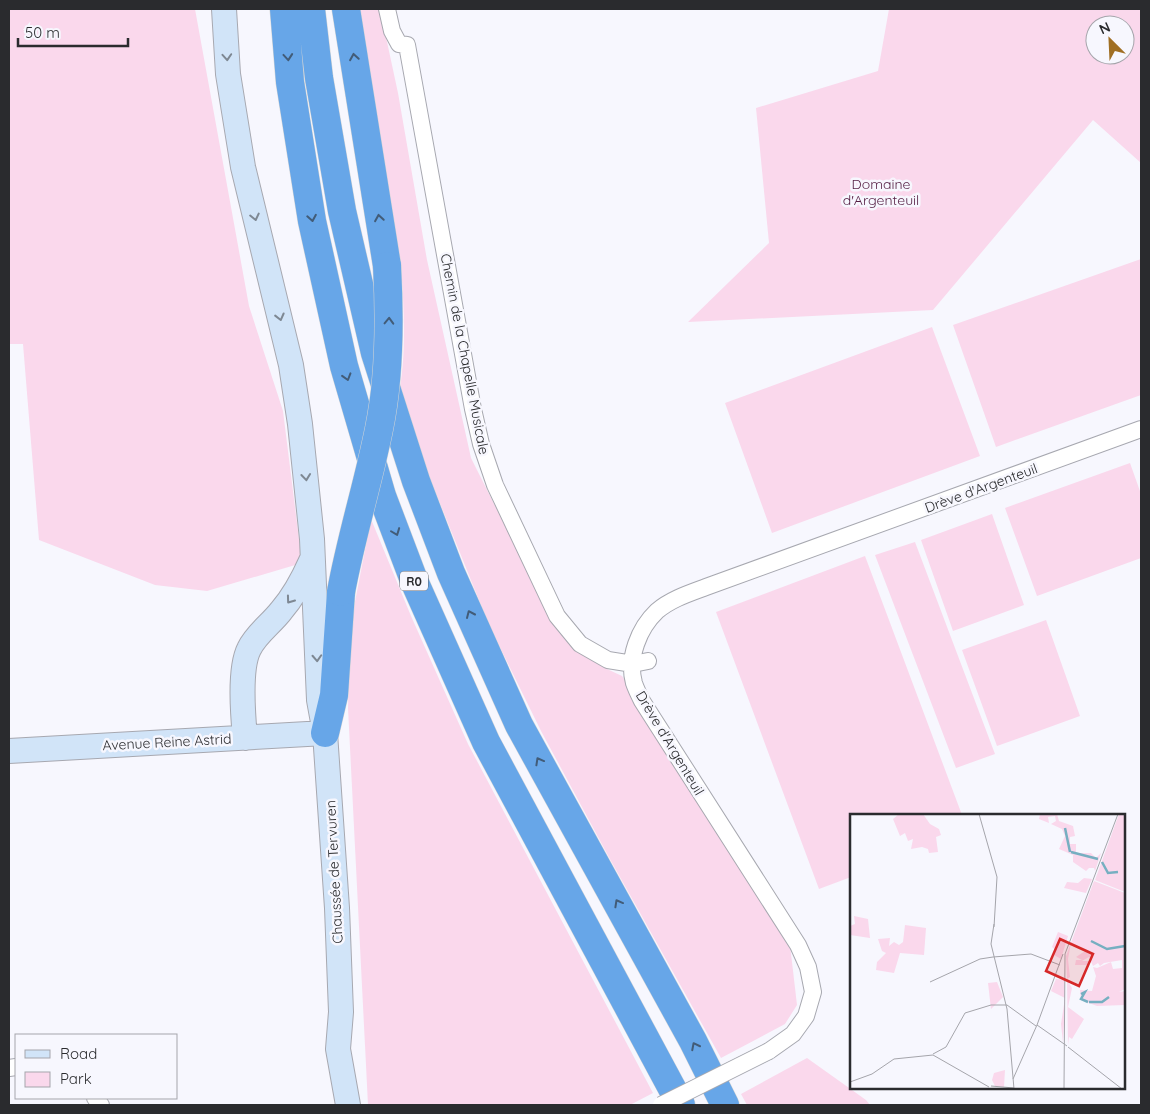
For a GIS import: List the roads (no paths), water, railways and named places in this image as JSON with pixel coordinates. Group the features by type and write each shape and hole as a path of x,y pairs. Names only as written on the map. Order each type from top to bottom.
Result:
{"highway":[{"name":"R0","path":"284,9 290,82 312,221 344,366 382,496 415,583 486,742 681,1105"},
{"path":"325,733 334,695 340,592 380,419 387,368 389,308 387,266 346,9"},
{"path":"311,12 319,78 342,211 375,354 416,481 451,573 519,725 693,1041 726,1105"}],"street":[{"name":"Chaussée de Tervuren","path":"224,9 228,74 243,167 291,365 308,493 313,558 319,700 325,733 337,908 342,1012 338,1049 348,1105"},
{"name":"Chemin de la Chapelle Musicale","path":"387,9 392,31 399,44 407,45 473,409 481,444 494,485 557,616 580,644 608,660 640,662"},
{"name":"Drève d'Argenteuil","path":"661,1105 769,1051 793,1034 806,1016 813,992 808,968 798,945 642,701 634,681 640,662 635,646 643,629 658,611 679,598 706,586 1141,429"},
{"path":"245,738 243,718 244,674 248,650 260,633 281,612 298,588 313,558"},
{"name":"Avenue Reine Astrid","path":"9,751 325,733"},
{"name":"Chaussée de Tervuren","path":"342,1012 358,1069 362,1105"}],"park label":[{"name":"Domaine d'Argenteuil","path":"881,192"}]}
